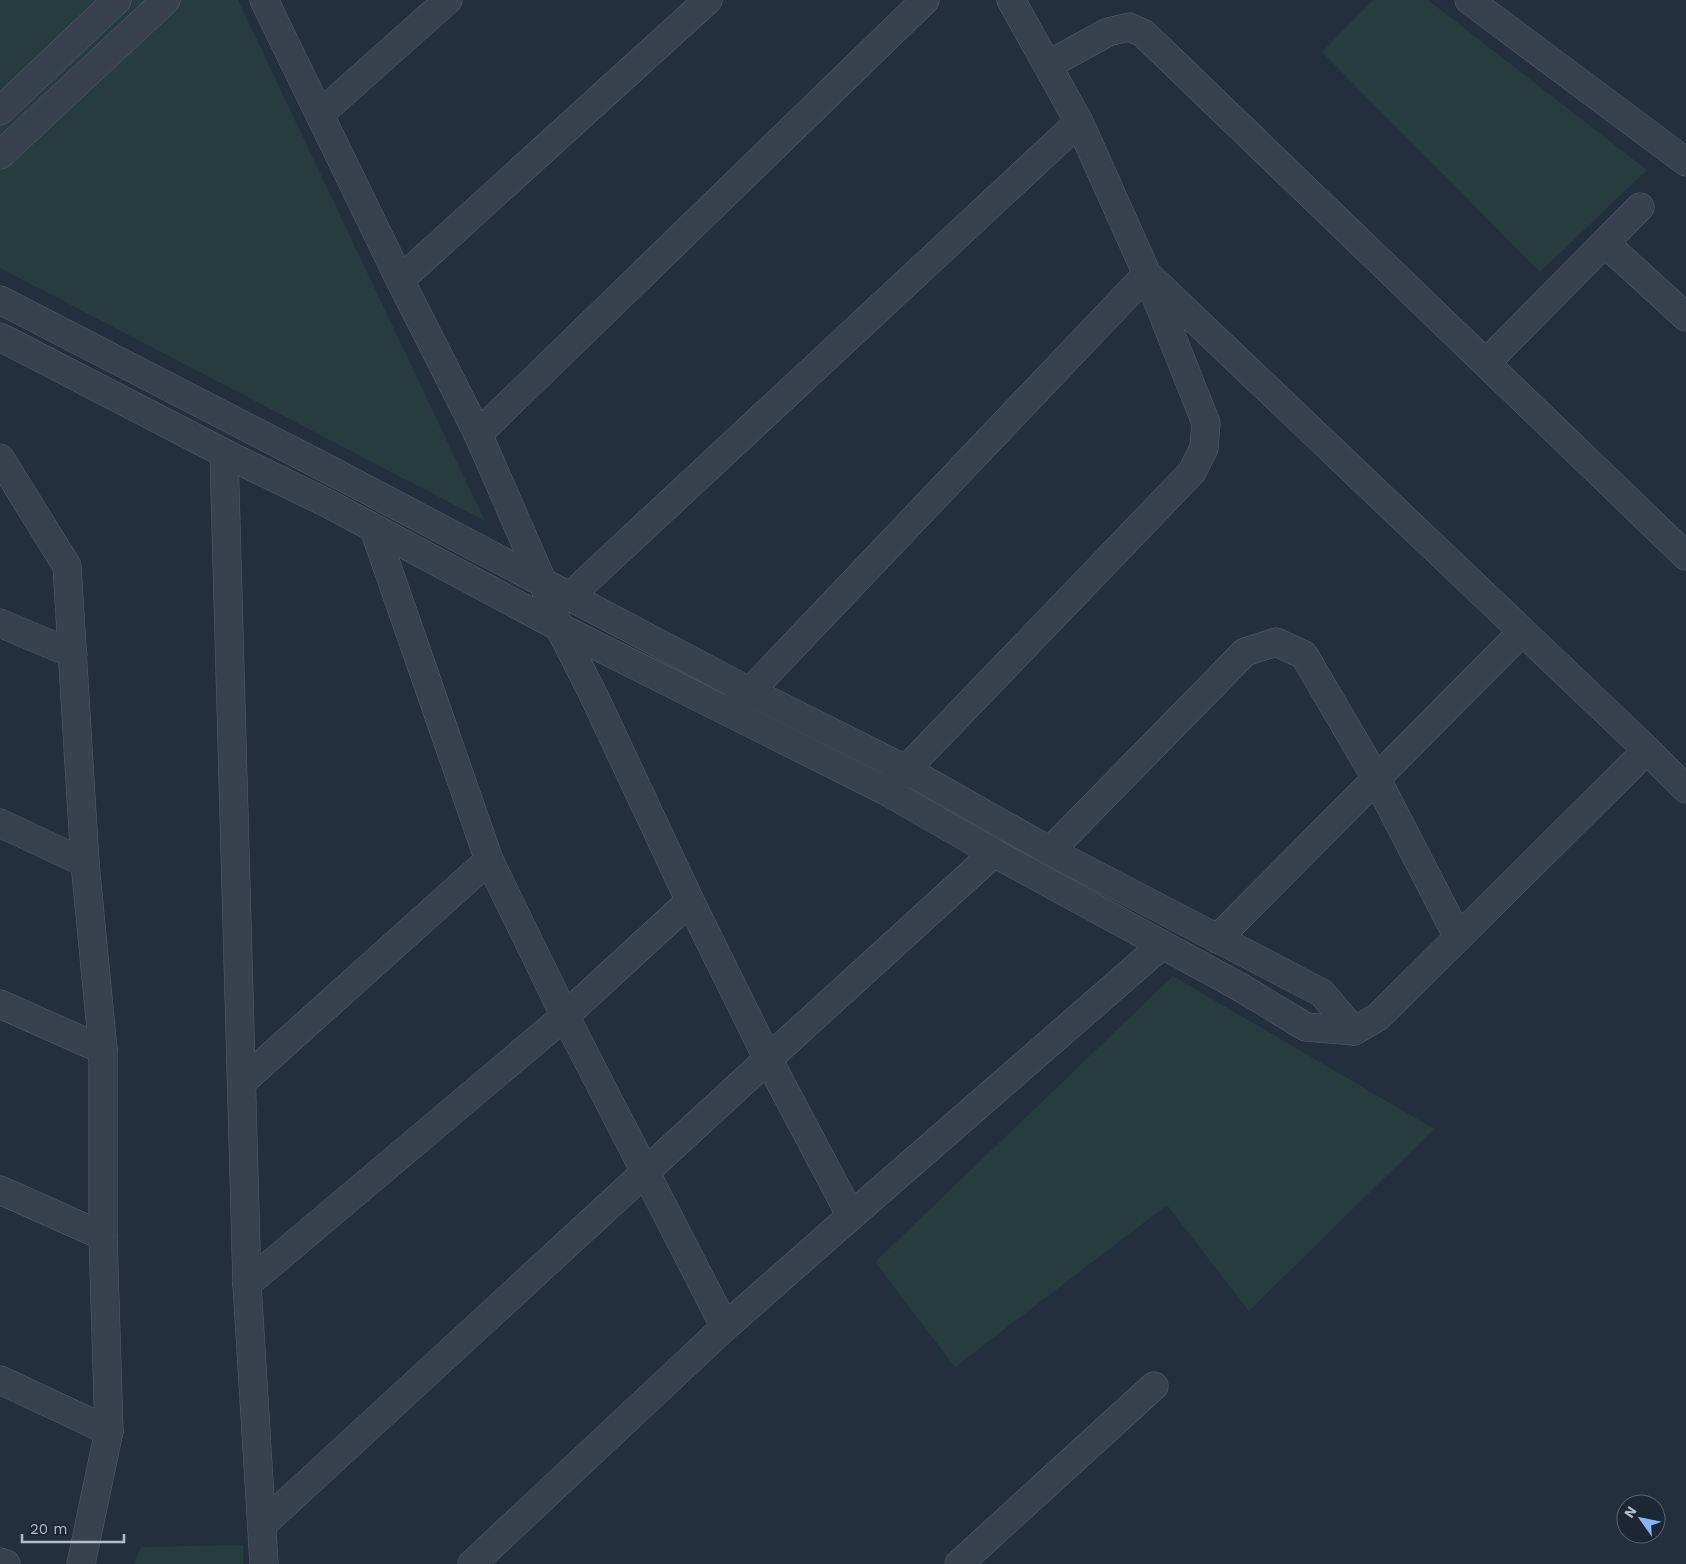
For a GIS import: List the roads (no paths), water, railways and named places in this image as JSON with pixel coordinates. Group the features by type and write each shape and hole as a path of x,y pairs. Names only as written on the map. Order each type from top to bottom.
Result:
{"street":[{"path":"0,110 118,0"},
{"path":"0,155 166,0"},
{"path":"264,0 400,280 478,434 544,583 559,627 594,696 690,901 768,1059 851,1216"},
{"path":"320,114 448,0"},
{"path":"400,280 708,0"},
{"path":"478,434 925,0"},
{"path":"886,792 905,769 1192,472 1204,448 1206,423 1147,274 1078,122 1011,0"},
{"path":"1470,0 1686,162"},
{"path":"1048,65 1108,32 1129,27 1143,33 1686,556"},
{"path":"570,596 1078,122"},
{"path":"1486,363 1640,207"},
{"path":"1605,243 1686,317"},
{"path":"1147,274 1686,789"},
{"path":"730,712 1147,274"},
{"path":"0,300 322,466 749,691 905,769 1050,851 1322,993 1354,1032"},
{"path":"0,337 224,453 327,503 559,627 886,792 1240,987 1306,1027 1354,1032 1378,1017 1647,750"},
{"path":"224,453 247,1284 264,1564"},
{"path":"0,458 67,566 85,863 103,1050 103,1236 109,1431 81,1564"},
{"path":"374,529 489,860 565,1016 725,1327"},
{"path":"0,624 73,654"},
{"path":"1216,939 1522,632"},
{"path":"1050,851 1245,652 1276,642 1304,655 1376,778 1458,937"},
{"path":"0,823 85,863"},
{"path":"262,1525 994,853"},
{"path":"242,1082 489,860"},
{"path":"247,1284 565,1016 690,901"},
{"path":"472,1564 725,1327 1162,945"},
{"path":"0,1004 103,1050"},
{"path":"0,1190 103,1236"},
{"path":"0,1380 109,1431"},
{"path":"959,1564 1154,1386"},
{"path":"0,1562 6,1564"}]}
